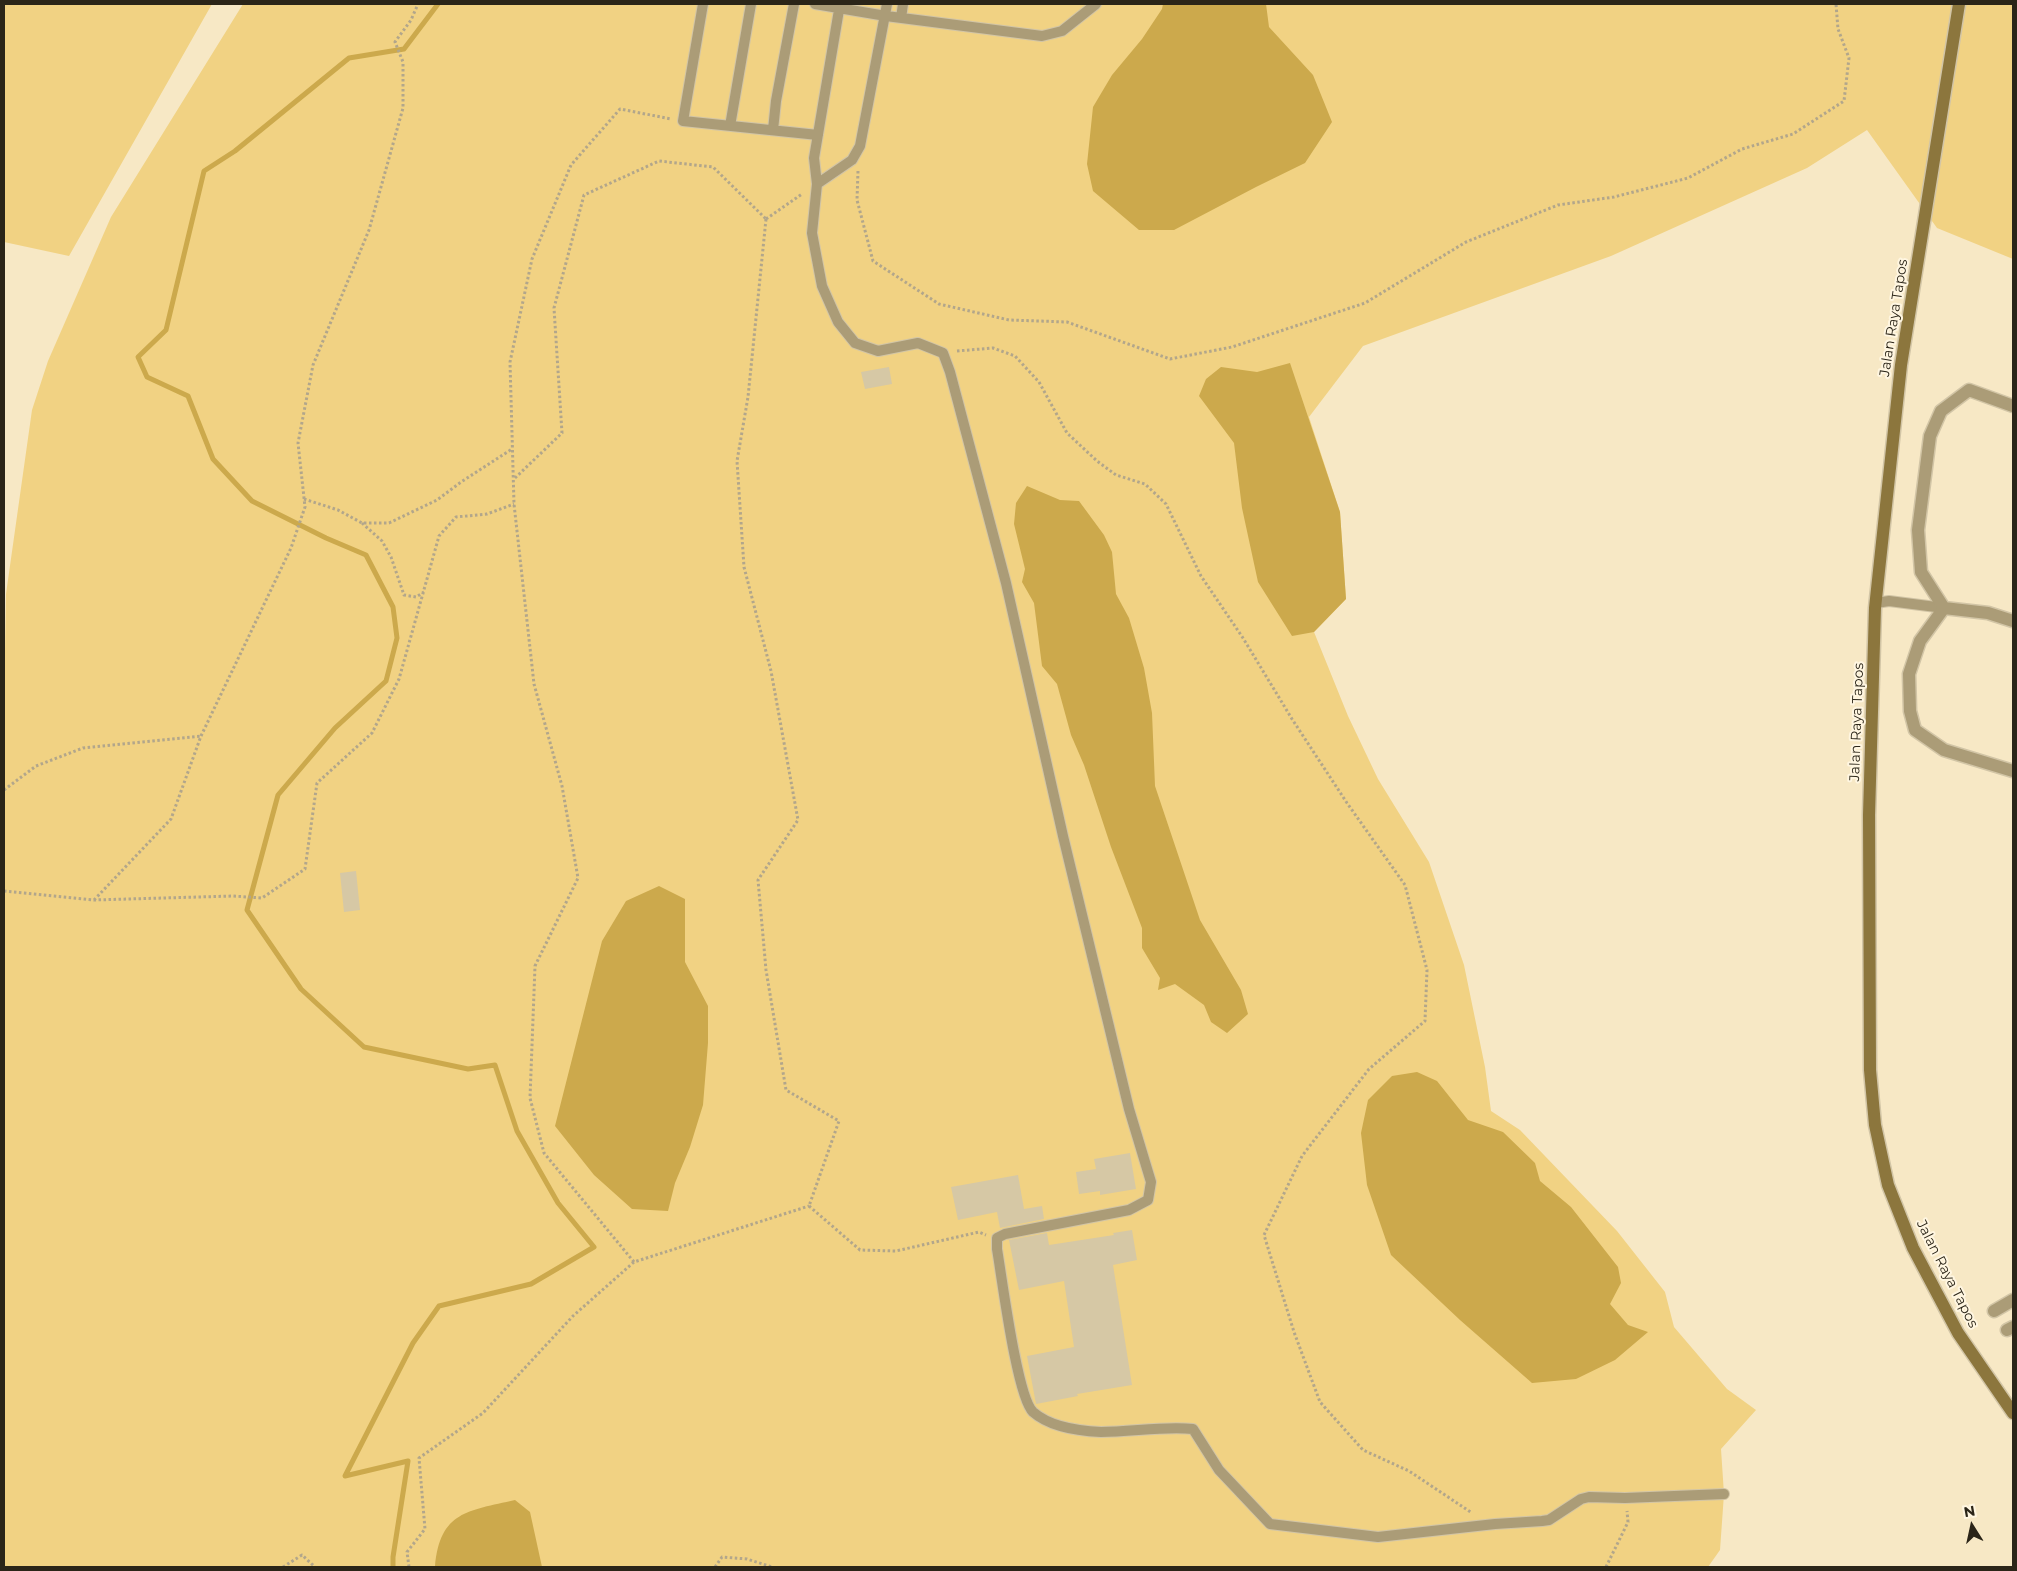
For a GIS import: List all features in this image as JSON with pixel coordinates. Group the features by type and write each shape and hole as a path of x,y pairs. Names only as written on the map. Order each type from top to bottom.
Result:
{"main road":[{"name":"Jalan Raya Tapos","path":"1959,4 1901,365 1876,603 1869,815 1870,1070 1875,1125 1888,1185 1913,1248 1958,1333 2013,1414"}],"street":[{"path":"1944,608 1921,572 1918,530 1930,436 1941,411 1969,390 2013,406"},
{"path":"1944,608 1988,613 2013,622"},
{"path":"1944,608 1920,641 1909,674 1910,711 1915,730 1944,750 2013,770"},
{"path":"1994,1311 2013,1300"}],"lane":[{"path":"702,4 683,121 818,135"},
{"path":"730,126 751,4"},
{"path":"773,130 776,101 794,4"},
{"path":"815,4 839,6 886,16 1042,36 1062,31 1096,4"},
{"path":"817,184 852,160 860,146 887,4"},
{"path":"901,18 903,4"},
{"path":"839,6 814,158 817,184 812,233 822,286 838,322 855,344 878,351 918,343 943,352 1006,583 1063,836 1129,1109 1151,1182 1148,1200 1129,1210 1005,1234 997,1238 997,1249 1014,1351 1025,1400 1032,1411 1051,1424 1101,1432 1193,1429 1219,1470 1270,1524 1378,1537 1549,1520 1581,1498 1724,1494"},
{"path":"1876,603 1889,602 1944,608"}],"path":[{"path":"94,900 171,819 201,736 291,548 304,507 298,443 313,366 370,230 403,108 403,62 395,42 411,20 418,4"},
{"path":"860,146 857,200 873,261 939,304 1009,320 1067,322 1170,359 1232,347 1365,303 1466,242 1558,205 1614,197 1688,178 1742,149 1794,134 1844,101 1849,58 1838,29 1836,4"},
{"path":"634,1262 544,1153 530,1098 535,966 578,878 562,786 534,684 514,504 510,362 532,259 571,165 620,109 683,121"},
{"path":"514,478 562,433 554,308 584,195 659,161 714,167 766,219"},
{"path":"809,1206 839,1121 786,1090 766,970 758,880 798,820 771,671 744,567 737,461 748,397 766,219 817,184"},
{"path":"943,352 993,348 1015,356 1038,382 1067,433 1097,461 1116,475 1145,484 1166,504 1201,576 1243,638 1292,719 1347,803 1405,885 1427,970 1425,1021 1369,1069 1302,1156 1264,1235 1294,1332 1320,1402 1362,1450 1409,1471 1476,1515 1494,1524"},
{"path":"362,524 389,524 411,514 437,500 512,449"},
{"path":"304,499 338,510 362,524 382,541 391,557 404,595 416,596 424,592"},
{"path":"4,891 94,900 233,896 262,898 305,869 317,782 372,733 399,679 439,536 456,518 487,514 514,504"},
{"path":"4,790 36,766 83,748 201,736"},
{"path":"809,1206 860,1250 896,1251 979,1232 997,1238"},
{"path":"409,1567 407,1552 425,1529 420,1458 483,1413 573,1316 634,1262 809,1206"},
{"path":"1606,1567 1628,1522 1625,1498"},
{"path":"283,1567 302,1555 315,1567"},
{"path":"715,1567 722,1556 747,1559 772,1567"}],"shaded area":[{"path":"4,4 212,4 69,256 4,242"},
{"path":"243,4 2013,4 2013,259 1937,228 1867,130 1807,168 1611,256 1363,346 1309,417 1340,512 1346,599 1314,632 1348,716 1378,779 1429,862 1464,965 1485,1067 1491,1111 1520,1130 1617,1231 1665,1292 1674,1327 1727,1389 1756,1410 1721,1449 1724,1494 1720,1550 1708,1567 4,1567 4,708 6,594 32,410 48,361 111,217"},
{"path":"1163,4 1266,4 1269,27 1313,75 1332,122 1305,163 1174,230 1139,230 1093,191 1087,164 1093,107 1112,75 1142,39 1162,9"},
{"path":"1290,363 1340,512 1346,599 1314,632 1292,636 1258,582 1242,508 1234,443 1199,396 1206,379 1221,367 1257,372"},
{"path":"1027,486 1060,500 1079,501 1104,535 1112,552 1116,594 1129,618 1144,668 1152,713 1155,786 1200,920 1241,990 1248,1014 1227,1033 1211,1022 1204,1005 1175,984 1158,990 1160,978 1142,948 1142,928 1111,847 1084,765 1071,735 1057,684 1042,666 1034,603 1022,582 1025,569 1014,524 1016,503"},
{"path":"659,886 685,899 685,962 708,1006 708,1043 703,1105 690,1147 675,1183 668,1211 632,1209 594,1175 555,1126 602,941 626,901"},
{"path":"1417,1072 1437,1081 1468,1120 1503,1132 1535,1163 1540,1181 1571,1207 1618,1267 1621,1283 1610,1304 1628,1325 1648,1332 1615,1360 1576,1379 1532,1383 1460,1320 1391,1255 1367,1185 1361,1133 1368,1100 1392,1076"},
{"path":"515,1500 530,1512 542,1567 435,1567 438,1548 443,1534 450,1524 470,1511"}],"building":[{"path":"889,367 892,384 865,389 861,372"},
{"path":"356,871 360,910 344,912 340,873"},
{"path":"1130,1153 1136,1189 1100,1195 1100,1191 1079,1194 1076,1172 1096,1169 1094,1159"},
{"path":"1018,1175 1024,1209 1042,1206 1044,1219 1000,1228 997,1212 958,1220 951,1187"},
{"path":"1132,1230 1137,1260 1113,1265 1132,1385 1077,1394 1078,1396 1036,1404 1027,1356 1074,1347 1064,1281 1019,1290 1009,1240 1047,1233 1049,1245 1114,1235 1113,1233"}],"waterway":[{"path":"393,1567 408,1461 345,1476 413,1343 439,1306 531,1284 594,1247 558,1203 517,1131 495,1065 468,1069 364,1047 301,989 247,910 278,795 335,728 386,681 397,638 393,607 366,555 326,538 252,501 213,459 188,396 147,377 138,357 166,330 204,171 235,151 349,58 404,49 438,4"}]}
